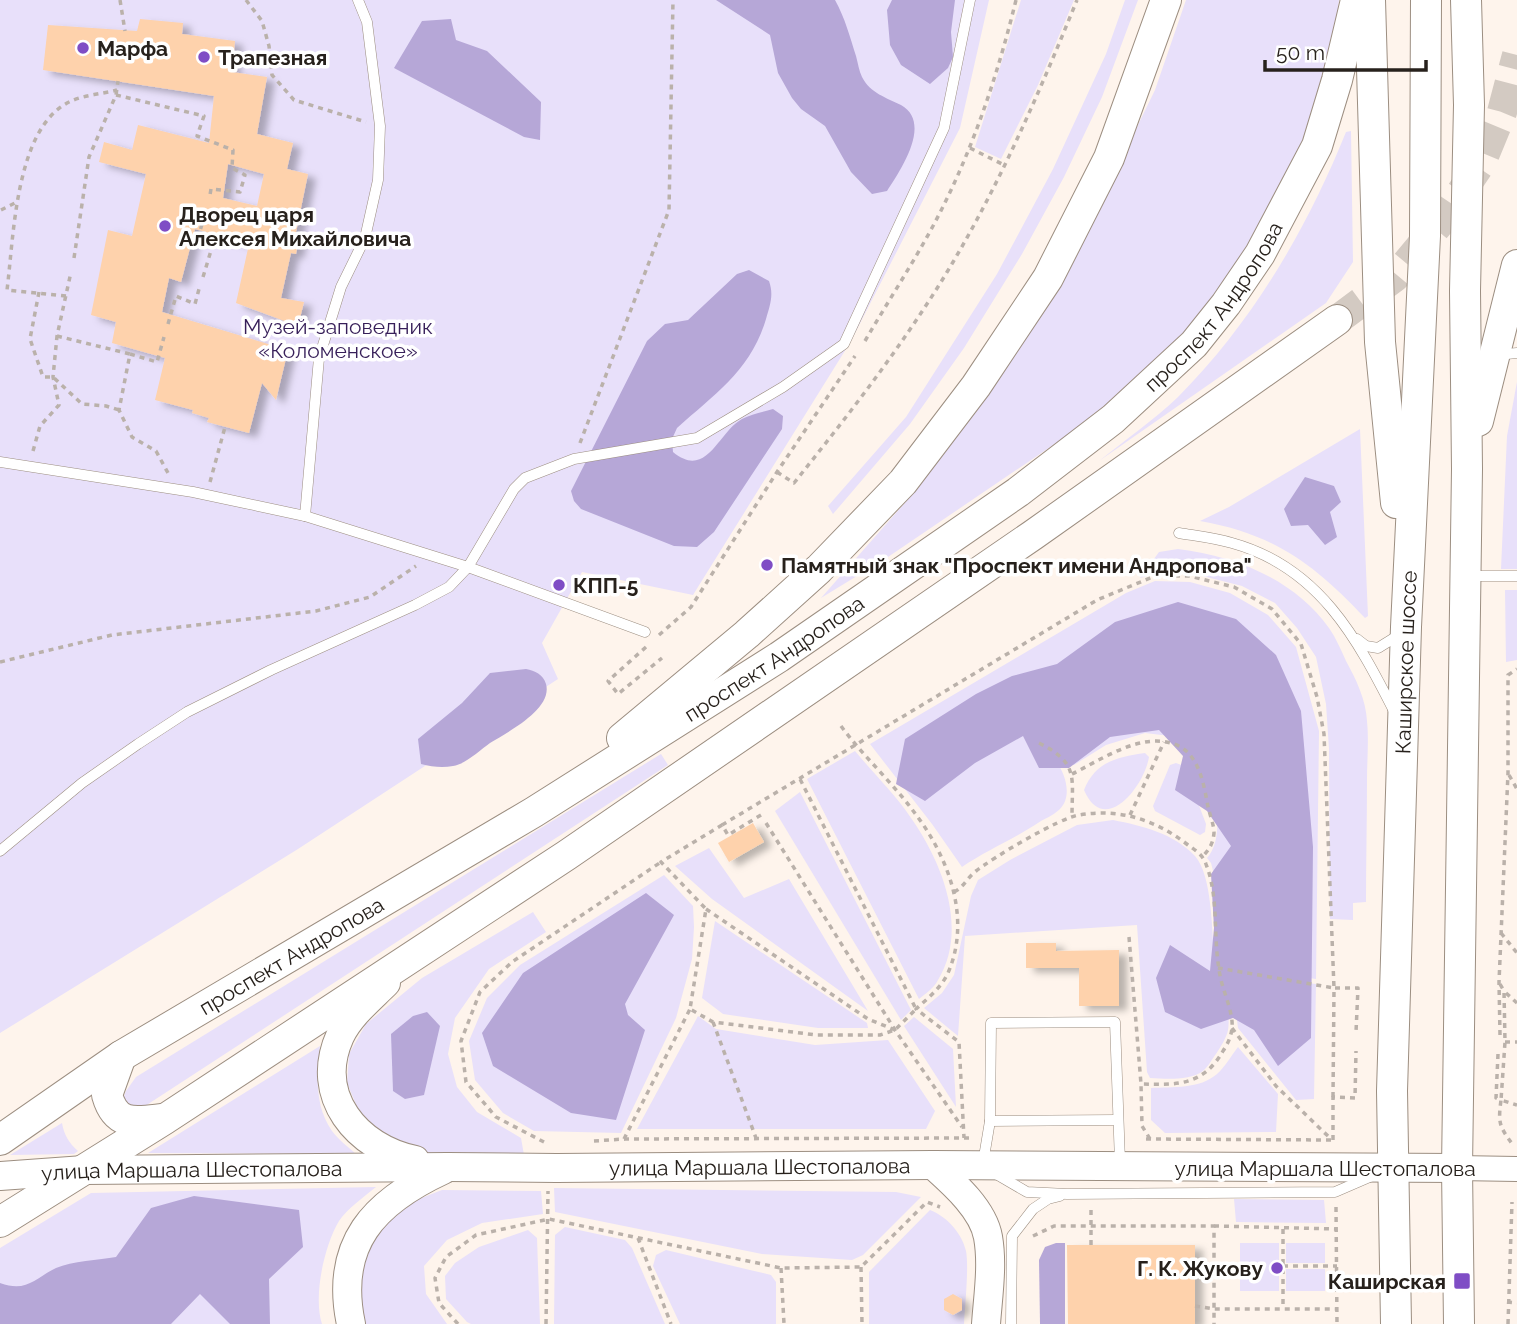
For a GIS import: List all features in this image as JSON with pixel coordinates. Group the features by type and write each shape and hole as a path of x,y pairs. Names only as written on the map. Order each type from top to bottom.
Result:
{"main road":[{"path":"534,811 747,634 819,569 903,482 976,386 1048,278 1109,158 1166,0"},
{"name":"проспект Андропова","path":"0,1140 121,1056 534,811 779,657 1018,492 1113,419 1194,344 1226,304 1260,254 1317,146 1356,0"},
{"path":"1370,0 1380,342 1406,622"},
{"name":"Каширское шоссе","path":"1396,1324 1392,1091 1406,622 1425,236 1426,0"},
{"path":"1459,1324 1457,1168 1466,576 1465,291 1469,105 1466,0"},
{"path":"1467,469 1505,354 1517,265"},
{"name":"проспект Андропова","path":"0,1222 165,1119 579,848 1022,543 1337,320"},
{"path":"411,958 356,1012 340,1037 333,1063 332,1086 339,1108 352,1125 373,1144 394,1156 448,1167"},
{"path":"121,1056 107,1095 119,1117 131,1122 165,1119"},
{"path":"933,1164 968,1202 983,1222 988,1236 986,1324"},
{"name":"улица Маршала Шестопалова","path":"0,1175 84,1170 933,1164 1457,1168"},
{"path":"351,1324 346,1300 348,1261 356,1242 390,1201 416,1182 448,1167"}],"street":[{"name":"улица Маршала Шестопалова","path":"1457,1168 1515,1160"}],"lane":[{"path":"305,516 319,358 341,287 365,238 378,180 380,126 367,22 358,0"},
{"path":"0,851 82,783 187,712 449,587 468,567 514,489 525,478 574,458 697,438 783,387 844,344 944,128 971,0"},
{"path":"0,462 193,492 305,516 468,567 645,632"},
{"path":"1179,533 1232,542 1279,564 1318,592 1352,635 1403,729"},
{"path":"1466,576 1517,576"},
{"path":"1352,635 1366,646 1378,648 1395,639 1406,622"},
{"path":"1120,1166 1115,1022 991,1023 990,1121 983,1166 1027,1192 1335,1192 1392,1168"},
{"path":"990,1121 1117,1120"},
{"path":"1011,1324 1012,1236 1033,1209 1048,1199 1067,1194"}],"path":[{"path":"120,0 125,30"},
{"path":"246,0 262,21 269,46 272,75 294,100 380,126"},
{"path":"574,458 669,210 673,0"},
{"path":"777,471 794,483 877,376 923,311 968,234 1027,121 1077,0"},
{"path":"74,258 89,157 116,93 118,81"},
{"path":"66,296 7,290 17,202 32,149 48,117 72,100 116,93 204,116 197,136 233,150 232,168 245,175 240,192 211,189 210,195"},
{"path":"970,148 1004,165"},
{"path":"2,210 17,202"},
{"path":"203,277 213,244 198,238 206,210"},
{"path":"29,465 40,426 59,405 52,377 57,335 71,272"},
{"path":"168,324 176,296 195,304 200,289"},
{"path":"39,292 30,339 43,377 52,377 82,404 119,410"},
{"path":"57,335 157,362 164,337"},
{"path":"130,354 119,410 132,437 156,451 170,477 193,492"},
{"path":"207,495 225,427"},
{"path":"0,662 111,635 316,611 370,597 431,555"},
{"path":"546,1324 549,1219 547,1143 525,1135 496,1117 466,1082 461,1041 480,992 512,961 661,862 1097,600 1155,576 1189,576 1234,587 1272,609 1301,643 1317,697 1324,734 1334,988 1333,1140 1276,1086 1232,1028"},
{"path":"624,689 662,658"},
{"path":"1500,1035 1499,982 1508,774 1508,675 1517,668"},
{"path":"690,1009 713,1022 816,1035 880,1035 895,1030 941,985 948,972 956,943 956,905 941,856 927,831 899,793 855,746 841,726"},
{"path":"1072,774 1133,745 1149,741 1175,744 1188,754 1202,776 1214,832 1211,847 1202,857"},
{"path":"1130,815 1164,742"},
{"path":"1039,743 1059,755 1072,774 1072,816"},
{"path":"1508,774 1517,789"},
{"path":"800,779 916,1009 959,1042 964,1138"},
{"path":"722,825 728,835 761,815"},
{"path":"954,892 962,888 966,880 979,869 1062,819 1072,816 1130,815 1149,820 1181,839 1202,857 1206,863 1215,902 1218,968 1232,1028 1218,1060 1201,1078 1188,1082 1141,1084"},
{"path":"766,823 895,1030 963,1129"},
{"path":"661,862 706,909 867,1019 895,1030"},
{"path":"624,1139 690,1009 706,909"},
{"path":"1501,933 1517,953"},
{"path":"1129,937 1142,1126 1150,1139"},
{"path":"1218,968 1334,988 1358,988 1356,1032"},
{"path":"1499,982 1504,992 1517,1003"},
{"path":"1504,992 1499,1124 1513,1145 1515,1160"},
{"path":"713,1022 756,1139"},
{"path":"1504,1042 1517,1042"},
{"path":"1333,1097 1356,1098 1356,1051"},
{"path":"1498,1054 1496,1098 1517,1105"},
{"path":"585,1141 975,1138"},
{"path":"1336,1201 1336,1324"},
{"path":"458,1324 439,1303 435,1278 446,1257 475,1235 549,1219 782,1268 862,1267 927,1202 945,1208"},
{"path":"1508,1324 1512,1202"},
{"path":"1091,1204 1091,1245"},
{"path":"1029,1240 1054,1226 1214,1226 1336,1230"},
{"path":"1214,1226 1214,1324"},
{"path":"1283,1229 1283,1309"},
{"path":"638,1237 671,1324"},
{"path":"1283,1266 1337,1266"},
{"path":"862,1267 862,1324"},
{"path":"782,1268 784,1324"},
{"path":"1507,1302 1517,1303"},
{"path":"1195,1306 1214,1309 1336,1309"}],"green space":[{"name":"Музей-заповедник «Коломенское»","path":"0,0 989,0 960,128 851,341 693,595 582,572 542,643 558,679 298,849 0,1033"},
{"path":"1021,0 1074,0 1038,85 1001,159 975,147"},
{"path":"1125,0 1138,0 1102,97 1064,177 1022,254 964,348 910,424 833,514 828,506 906,417 997,274 1053,169 1106,54"},
{"path":"1186,0 1339,0 1336,25 1340,26 1301,160 1239,267 1194,322 1150,366 1084,424 888,557 821,598 918,488 1009,363 1098,207 1155,90"},
{"path":"1351,131 1353,262 1326,303 1099,461 1178,397 1230,338 1295,239 1346,132"},
{"path":"1517,382 1517,569 1501,569 1507,436"},
{"path":"1360,429 1368,616 1365,618 1328,582 1291,554 1250,534 1200,521 1229,507"},
{"path":"1178,549 1221,557 1281,583 1315,611 1329,628 1353,675 1365,705 1368,743 1366,902 1353,903 1353,920 1330,919 1329,749 1326,704 1316,657 1297,628 1275,603 1242,586 1191,573 1162,572 1140,578 1159,552"},
{"path":"1155,581 1190,582 1230,593 1268,615 1296,647 1319,731 1316,979 1224,966 1221,902 1211,863 1207,858 1217,834 1215,806 1205,776 1178,737 1145,733 1106,745 1074,765 1055,760 1062,771 1067,791 1060,809 962,867 870,744 1126,593"},
{"path":"1505,590 1517,590 1517,660 1506,662"},
{"path":"855,751 911,818 933,855 948,896 951,939 947,960 936,983 919,999 807,779"},
{"path":"1145,753 1149,757 1146,769 1132,793 1112,808 1102,809 1092,803 1084,790 1094,773 1108,762"},
{"path":"661,754 668,765 139,1110 131,1111 123,1099 136,1077"},
{"path":"1176,763 1184,766 1206,824 1205,832 1200,835 1155,811 1153,806 1170,765"},
{"path":"800,792 911,1010 901,1020 775,811"},
{"path":"1113,820 1146,828 1177,842 1195,856 1205,876 1215,964 1229,1021 1226,1036 1216,1054 1203,1071 1191,1076 1177,1079 1150,1078 1147,1072 1137,925 965,936 958,1036 924,1008 942,993 954,975 971,896 978,880 1077,825"},
{"path":"709,848 744,898 789,879 868,1011 712,899 675,866"},
{"path":"664,875 693,906 692,959 676,1018 621,1133 534,1131 503,1113 475,1080 469,1041 487,998 520,965"},
{"path":"533,912 546,932 489,969 455,1018 448,1054 457,1087 477,1112 521,1138 524,1155 430,1155 392,1141 360,1114 347,1083 349,1054 366,1024 422,978"},
{"path":"715,921 867,1023 868,1028 818,1028 723,1014 702,998"},
{"path":"1224,974 1316,984 1314,1099 1296,1100 1238,1028"},
{"path":"698,1016 716,1029 815,1045 888,1040 935,1111 926,1129 637,1129"},
{"path":"914,1017 953,1049 956,1107 904,1026"},
{"path":"320,1046 318,1079 322,1111 332,1131 356,1154 148,1153"},
{"path":"1238,1047 1278,1094 1276,1132 1165,1133 1151,1120 1151,1088 1186,1086 1210,1079 1223,1068"},
{"path":"62,1123 67,1138 78,1151 74,1154 10,1155"},
{"path":"376,1187 346,1212 334,1231 319,1286 322,1324 0,1324 0,1248 91,1193"},
{"path":"554,1188 896,1192 921,1197 863,1255 852,1260 762,1254 555,1212"},
{"path":"442,1190 541,1191 543,1214 482,1223 447,1240 424,1266 426,1294 447,1324 360,1324 361,1267 379,1230 411,1202"},
{"path":"1234,1199 1324,1200 1326,1223 1236,1222"},
{"path":"930,1210 942,1216 952,1226 966,1251 964,1324 869,1324 869,1272"},
{"path":"565,1227 625,1240 632,1248 665,1324 554,1324 555,1235"},
{"path":"528,1230 537,1238 540,1324 467,1322 446,1299 445,1276 455,1263 479,1247"},
{"path":"1240,1243 1279,1243 1279,1291 1240,1291"},
{"path":"1286,1243 1325,1243 1325,1263 1286,1263"},
{"path":"666,1250 771,1275 776,1282 776,1324 680,1324 653,1266 656,1255"},
{"path":"1286,1269 1325,1269 1325,1291 1286,1291"}],"shaded area":[{"path":"716,0 835,0 865,83 901,105 910,113 914,123 914,135 906,160 887,191 872,194 851,172 825,126 801,109 792,98 778,73 770,35"},
{"path":"892,0 955,0 951,32 953,57 948,68 930,84 901,65 890,45 887,10"},
{"path":"451,19 456,40 487,51 541,102 540,140 524,137 394,68 422,21"},
{"path":"749,270 769,281 770,286 770,305 759,337 751,353 730,380 677,428 672,439 673,452 685,459 695,460 711,451 742,419 773,409 783,416 782,429 714,532 697,547 674,546 581,509 574,501 571,491 647,341 665,324 688,320 737,274"},
{"path":"1305,477 1334,486 1341,502 1330,512 1337,537 1325,545 1308,525 1291,526 1284,509"},
{"path":"1178,602 1236,619 1276,655 1301,711 1313,847 1311,1038 1278,1066 1254,1030 1233,1018 1201,1029 1165,1012 1156,978 1170,945 1210,971 1214,928 1211,874 1231,846 1207,811 1175,790 1183,756 1159,730 1110,737 1069,768 1039,768 1023,736 975,763 925,801 896,784 905,739 976,694 1012,676 1057,664 1115,622"},
{"path":"526,669 543,678 546,684 543,702 536,711 458,765 441,767 421,764 418,739 462,703 490,673"},
{"path":"646,893 674,915 625,1004 628,1015 645,1030 616,1120 571,1113 493,1066 482,1033 523,973"},
{"path":"427,1012 440,1026 424,1095 405,1099 393,1091 391,1034 413,1016"},
{"path":"194,1196 299,1210 303,1247 269,1279 270,1324 230,1324 200,1294 171,1324 0,1324 0,1283 9,1286 24,1285 62,1266 116,1257 151,1208"},
{"path":"1065,1243 1065,1324 1040,1324 1039,1260 1045,1247"}],"building":[{"name":"Дворец царя Алексея Михайловича","path":"140,19 183,23 182,34 235,41 232,72 267,77 257,134 293,143 287,169 308,174 295,237 299,238 296,254 291,253 281,298 304,302 298,326 236,303 249,244 195,229 181,282 169,278 162,312 288,350 276,400 262,383 249,433 207,422 209,418 192,413 193,410 155,400 165,358 112,343 116,322 91,315 108,230 132,236 146,174 99,162 104,142 132,150 138,125 209,143 214,96 43,70 48,25 137,31","holes":["228,164 264,174 257,206 223,198"]},
{"path":"753,823 764,842 729,862 718,843"},
{"path":"1026,943 1056,943 1056,951 1119,950 1119,1006 1079,1006 1079,968 1026,968"},
{"path":"1067,1245 1195,1245 1195,1324 1068,1324"},
{"path":"953,1294 962,1299 962,1310 953,1315 944,1310 944,1299"}],"tunnel":[{"path":"1337,320 1395,277 1444,218 1481,163 1502,112 1517,55"}],"place":[{"name":"Марфа","path":"83,48"},
{"name":"Трапезная","path":"204,57"},
{"name":"Дворец царя Алексея Михайловича","path":"165,226"},
{"name":"Памятный знак \"Проспект имени Андропова\"","path":"767,565"},
{"name":"КПП-5","path":"559,585"},
{"name":"Г. К. Жукову","path":"1277,1268"},
{"name":"Каширская","path":"1462,1281"}]}
